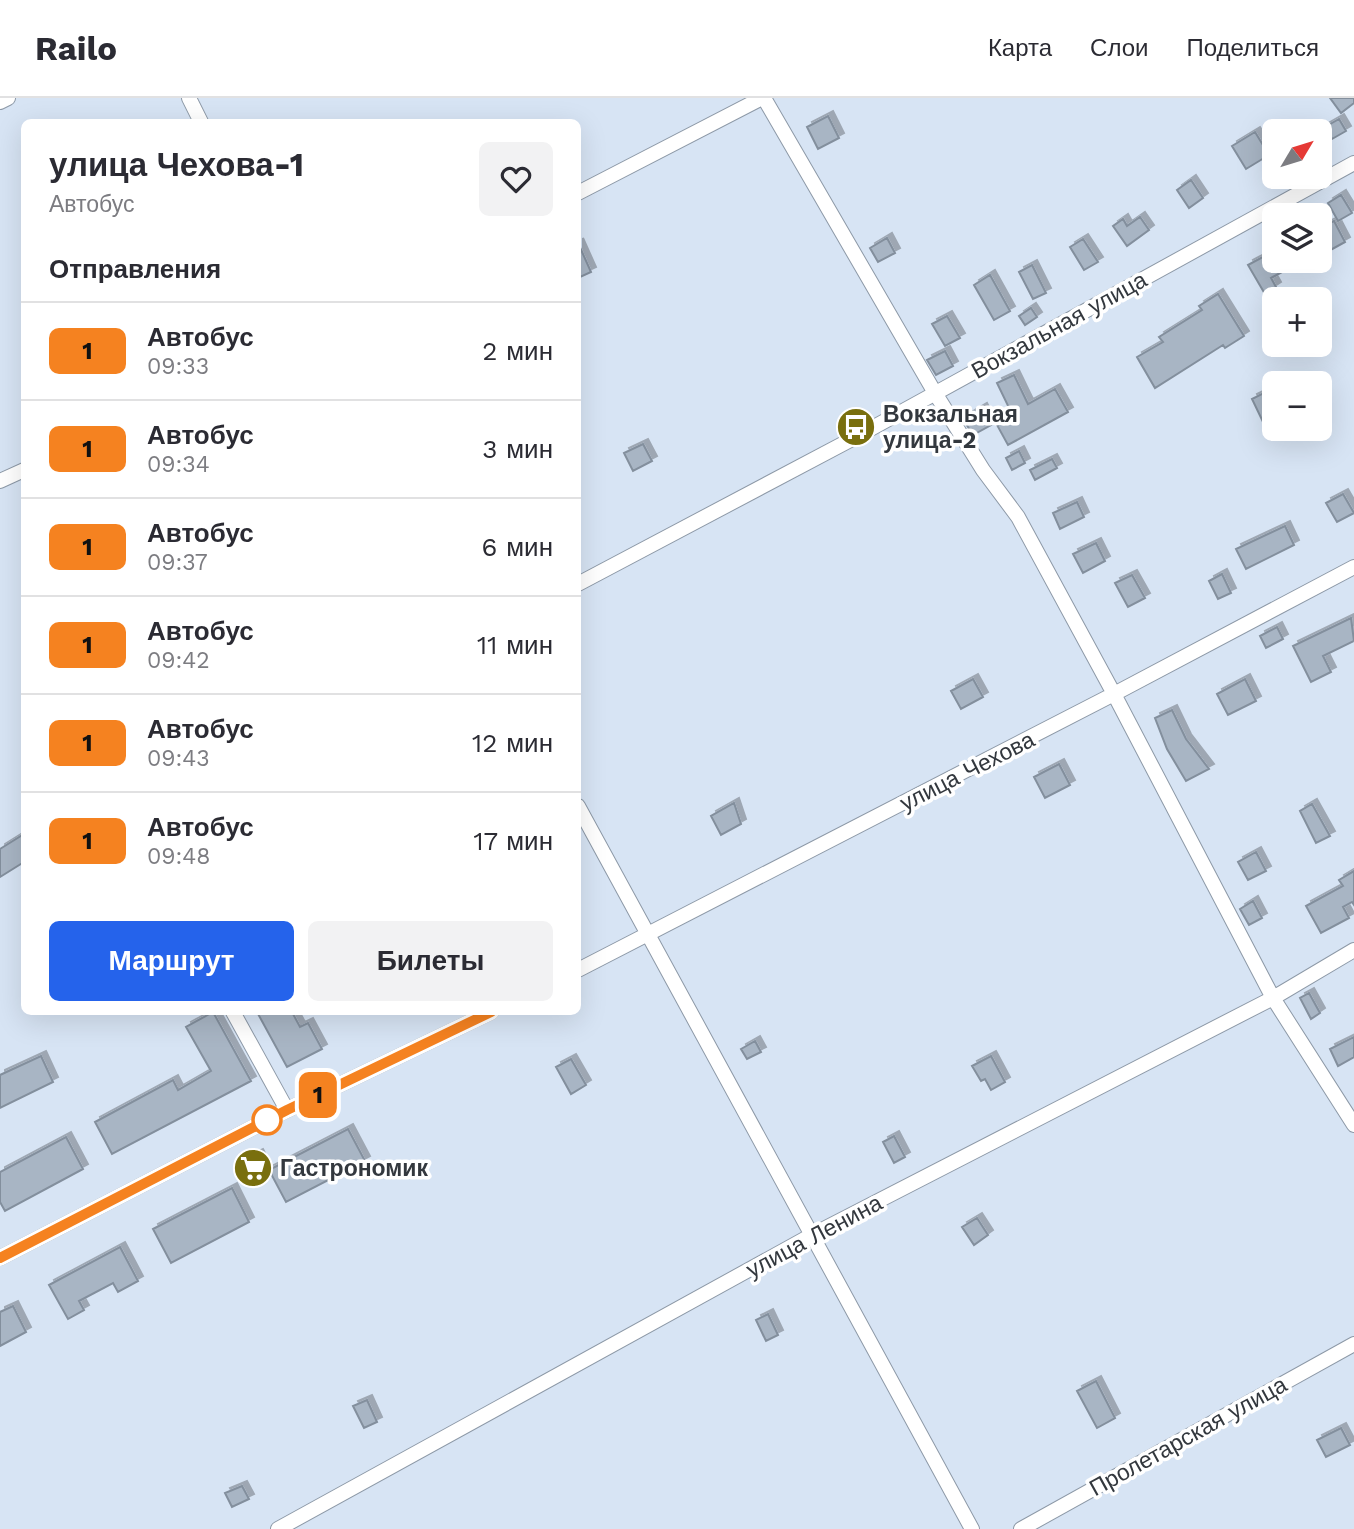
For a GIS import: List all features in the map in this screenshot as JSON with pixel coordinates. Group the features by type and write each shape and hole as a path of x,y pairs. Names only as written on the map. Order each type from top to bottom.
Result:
{"street":[{"path":"0,102 8,98"},
{"path":"189,98 200,119"},
{"path":"581,191 763,98 935,393 982,470 1018,517 1273,998 1354,1125"},
{"name":"Вокзальная улица","path":"581,582 935,393 1354,163"},
{"path":"0,481 21,471"},
{"name":"улица Чехова","path":"581,969 1354,567"},
{"path":"581,812 972,1529"},
{"name":"улица Ленина","path":"278,1529 812,1236 1273,998 1354,950"},
{"path":"235,1015 287,1110"},
{"path":"0,1258 287,1110 485,1015"},
{"name":"Пролетарская улица","path":"1021,1529 1354,1344"}],"building":[{"path":"1330,98 1354,98 1354,103 1341,113"},
{"path":"828,116 839,138 818,149 807,127"},
{"path":"1339,119 1346,131 1332,139 1332,123"},
{"path":"1255,132 1262,144 1262,159 1246,169 1232,146"},
{"path":"1191,180 1203,198 1189,208 1177,190"},
{"path":"1341,195 1352,213 1338,221 1332,210 1332,203 1328,203"},
{"path":"1140,217 1149,230 1127,246 1113,226 1123,219 1127,226"},
{"path":"1334,221 1345,242 1332,249"},
{"path":"887,238 895,253 878,262 870,248"},
{"path":"1083,239 1098,262 1084,270 1070,247"},
{"path":"581,250 591,272 581,277"},
{"path":"1262,257 1262,273 1280,273 1271,278 1276,287 1262,289 1248,265"},
{"path":"1032,265 1046,293 1033,299 1019,272"},
{"path":"990,275 1010,311 994,320 974,285"},
{"path":"1218,294 1244,336 1225,348 1223,345 1155,388 1137,357 1163,342 1159,337 1202,310 1199,306"},
{"path":"1031,308 1037,317 1025,325 1019,316"},
{"path":"947,316 960,338 945,346 932,324"},
{"path":"945,351 953,366 936,375 927,360"},
{"path":"1014,375 1028,404 1055,389 1068,412 1008,445 997,425 1013,416 997,383"},
{"path":"1262,394 1262,420 1252,399"},
{"path":"982,408 991,425 973,435 963,419"},
{"path":"643,444 652,461 633,471 624,453"},
{"path":"1019,451 1025,463 1012,470 1006,458"},
{"path":"1052,459 1057,468 1035,480 1030,470"},
{"path":"1343,494 1354,513 1337,522 1326,503"},
{"path":"1077,502 1084,517 1060,529 1053,513"},
{"path":"1285,526 1294,545 1246,569 1236,549"},
{"path":"1096,543 1105,561 1083,573 1073,554"},
{"path":"1222,574 1231,593 1218,599 1209,581"},
{"path":"1132,575 1145,598 1128,607 1115,583"},
{"path":"1351,618 1354,641 1323,656 1331,672 1311,682 1293,646"},
{"path":"1277,627 1283,639 1266,648 1260,636"},
{"path":"973,679 983,697 961,709 951,691"},
{"path":"1245,679 1256,701 1228,715 1217,694"},
{"path":"1172,710 1186,739 1209,769 1186,781 1167,749 1155,718"},
{"path":"1059,764 1070,785 1045,798 1034,777"},
{"path":"734,803 741,824 721,835 711,816"},
{"path":"1312,804 1330,836 1316,843 1300,811"},
{"path":"21,836 21,864 0,877 0,849"},
{"path":"1256,852 1266,871 1248,880 1238,862"},
{"path":"1354,871 1354,905 1352,902 1343,907 1349,918 1321,933 1306,906 1343,886 1339,880"},
{"path":"1253,901 1262,918 1249,925 1240,909"},
{"path":"1309,993 1320,1013 1311,1019 1300,998"},
{"path":"208,1015 215,1015 251,1081 112,1154 95,1122 173,1080 178,1090 211,1071 186,1027"},
{"path":"259,1015 294,1015 300,1027 308,1023 322,1049 287,1067"},
{"path":"1354,1037 1354,1057 1338,1066 1330,1049"},
{"path":"755,1041 761,1052 747,1059 741,1049"},
{"path":"41,1056 53,1082 0,1108 0,1075"},
{"path":"991,1056 1005,1082 991,1090 985,1079 981,1081 972,1066"},
{"path":"571,1059 586,1085 571,1094 556,1067"},
{"path":"348,1129 365,1161 286,1202 269,1170"},
{"path":"894,1136 905,1157 894,1163 883,1142"},
{"path":"66,1137 83,1169 5,1211 0,1202 0,1172"},
{"name":"Гастрономик","path":"258,1154 267,1172 247,1181 239,1163"},
{"path":"232,1188 249,1222 171,1263 153,1229"},
{"path":"977,1218 988,1235 974,1245 962,1227"},
{"path":"120,1247 138,1281 118,1292 113,1283 79,1301 84,1310 68,1319 49,1285"},
{"path":"13,1306 26,1332 0,1346 0,1312"},
{"path":"768,1314 778,1335 766,1341 756,1320"},
{"path":"1096,1381 1115,1418 1097,1428 1077,1391"},
{"path":"367,1400 377,1422 364,1428 353,1406"},
{"path":"1341,1428 1350,1445 1326,1457 1317,1440"},
{"path":"242,1486 249,1499 232,1507 225,1493"}],"bus line":[{"name":"1","path":"0,1258 287,1110 485,1015"}],"place":[{"name":"Вокзальная улица-2","path":"856,427"},
{"name":"Гастрономик","path":"253,1168"}]}
